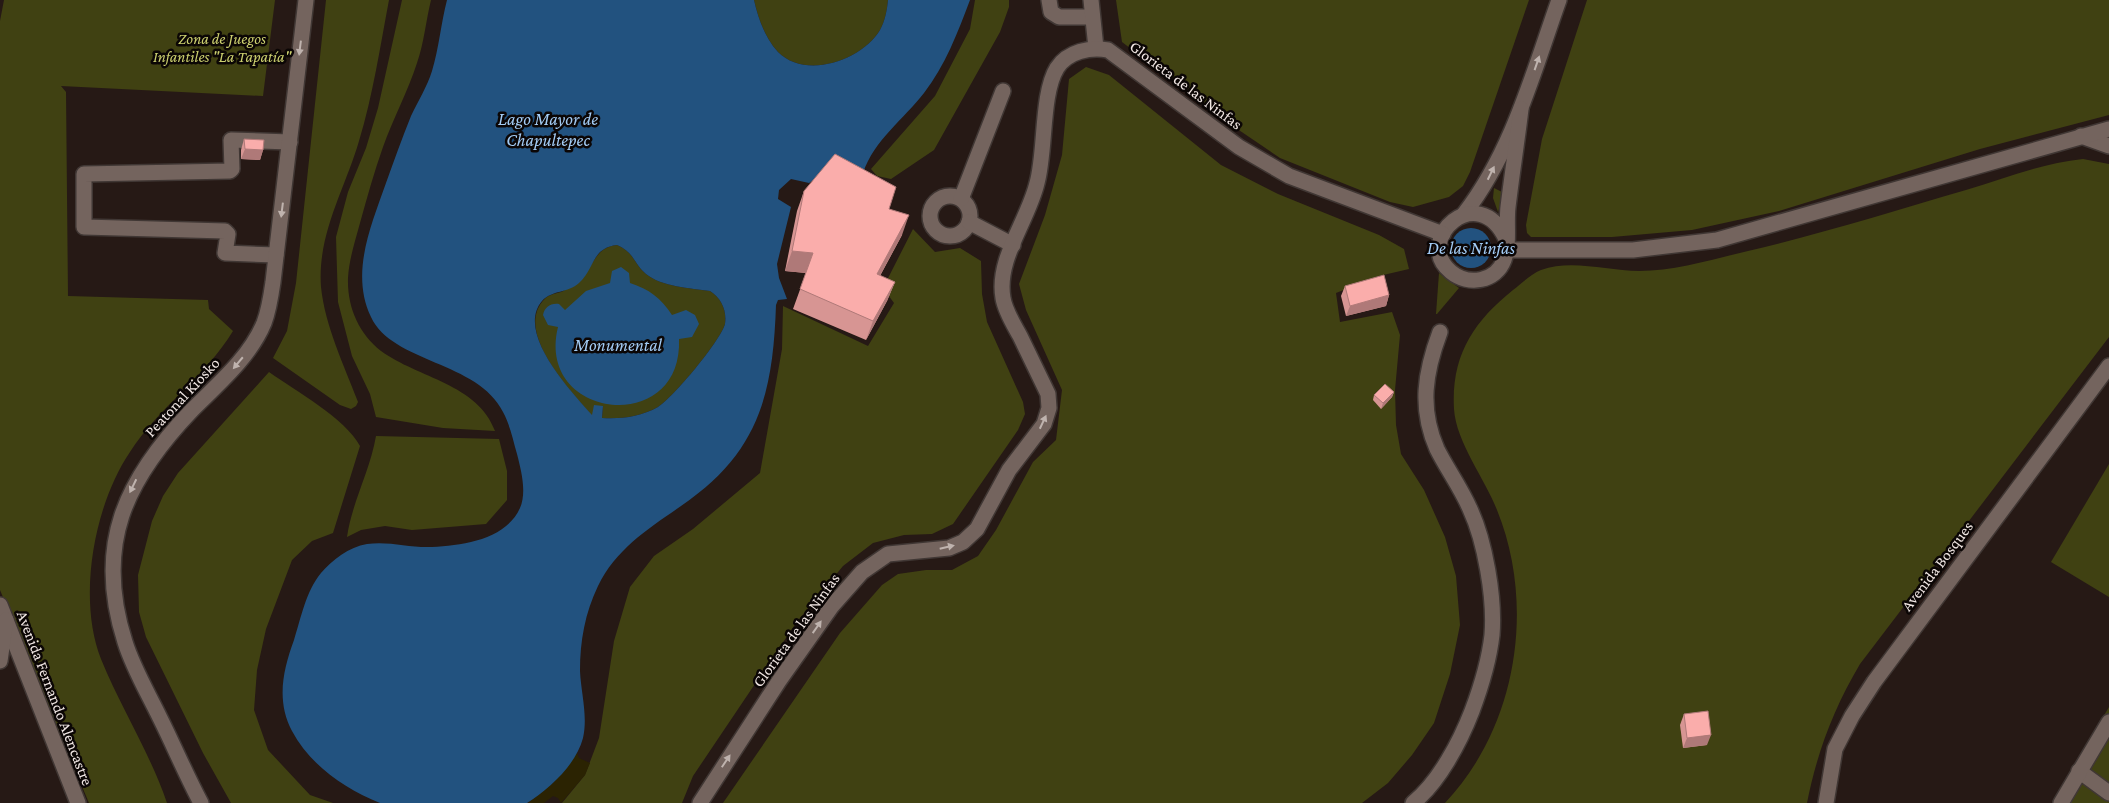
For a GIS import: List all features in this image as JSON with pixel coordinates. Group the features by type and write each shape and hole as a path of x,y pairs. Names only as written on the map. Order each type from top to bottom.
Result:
{"street":[{"name":"Peatonal Kiosko","path":"200,803 125,643 114,594 114,547 118,524 133,485 144,466 168,436 234,367 249,349 264,323 270,304 306,0"},
{"path":"1049,0 1051,12 1059,18 1092,17"},
{"path":"1091,0 1096,48"},
{"path":"1521,109 1508,207 1504,262 1497,271 1486,279 1466,280 1448,270 1443,261 1440,250 1443,234 1451,222 1464,214 1488,179 1521,109 1559,0"},
{"name":"Glorieta de las Ninfas","path":"700,803 784,674 832,606 862,572 888,554 949,548 963,542 977,529 1009,470 1044,424 1049,408 1048,394 1003,300 1001,282 1012,245 1037,184 1043,157 1049,92 1058,68 1070,56 1096,48 1108,50 1239,146 1289,176 1443,234"},
{"path":"961,199 1003,90"},
{"path":"1506,245 1633,250 1717,240 2109,129"},
{"path":"2081,136 2109,146"},
{"path":"276,255 225,253 228,234 225,230 84,227 84,174 230,171 232,169 231,140 290,142"},
{"path":"951,196 961,199 969,208 969,222 960,233 953,235 938,232 933,226 930,217 932,209 939,200 951,196"},
{"path":"1464,214 1483,215 1493,220 1501,228 1506,245"},
{"path":"969,222 1012,245"},
{"path":"1413,803 1445,764 1465,730 1481,687 1492,634 1490,584 1484,549 1471,510 1437,449 1425,410 1424,390 1429,359 1440,332"},
{"name":"Avenida Bosques","path":"1826,803 1836,750 1852,716 1874,682 2109,366"},
{"name":"Avenida Fernando Alencastre","path":"0,605 78,803"},
{"path":"0,661 6,620"},
{"path":"2061,803 2109,722"},
{"path":"2080,772 2109,793"}],"green space":[{"name":"Zona de Juegos Infantiles \"La Tapatía\"","path":"4,0 275,0 263,96 61,86 66,92 68,296 208,300 209,309 233,331 222,348 154,421 130,452 117,474 107,498 93,552 90,608 94,635 101,659 152,766 167,803 89,803 0,590 0,21"},
{"path":"326,0 389,0 364,124 333,212 323,249 321,267 323,302 336,345 358,402 351,409 340,405 273,358 287,331 296,283"},
{"path":"402,0 431,0 419,55 380,156 354,244 348,278 352,309 366,337 381,351 461,392 475,402 487,415 495,431 443,428 376,417 370,394 352,356 338,302 336,237 348,192 366,148 378,108"},
{"path":"754,0 888,0 883,23 872,41 847,58 833,63 803,65 790,60 778,52 763,28"},
{"path":"975,0 1009,0 1009,7 1000,32 934,150 891,179 877,176 871,169 935,96 970,29"},
{"path":"1116,0 1529,0 1470,172 1463,186 1449,197 1413,207 1390,202 1280,158 1227,122 1122,42"},
{"path":"1587,0 2109,0 2109,115 1980,149 1779,211 1692,230 1612,237 1531,237 1527,233 1526,225 1542,139"},
{"path":"1086,67 1109,75 1221,165 1278,194 1379,235 1404,249 1409,269 1379,276 1336,293 1340,322 1392,312 1400,335 1395,390 1396,425 1401,454 1424,490 1445,537 1456,576 1460,625 1450,674 1434,723 1412,755 1388,783 1362,803 723,803 840,633 882,585 898,574 926,570 952,570 978,556 996,530 1033,462 1056,440 1062,390 1026,310 1019,284 1045,215 1062,155 1069,79"},
{"path":"2083,159 2109,164 2109,337 1860,664 1834,714 1821,748 1807,803 1445,803 1470,773 1489,739 1503,702 1513,664 1517,625 1515,586 1509,547 1492,498 1465,447 1456,422 1454,409 1456,373 1461,356 1467,342 1486,315 1523,282 1541,270 1577,265 1639,271 1694,264 1830,230 2039,167"},
{"path":"1494,188 1504,193 1498,212 1493,198"},
{"path":"913,229 935,252 960,248 981,261 982,294 987,322 1023,402 1025,414 1018,430 953,524 932,534 904,535 873,543 843,566 796,623 693,776 682,803 562,803 585,775 599,738 614,641 630,587 654,556 693,529 760,473 782,349 783,306 868,346 894,303 883,288"},
{"name":"Monumental","path":"617,245 631,255 646,274 660,282 710,291 722,305 725,314 725,324 722,332 696,368 665,402 658,407 631,417 602,418 603,406 592,416 572,393 550,362 541,346 536,330 536,315 546,298 566,290 584,273 604,249"},
{"path":"1439,273 1459,288 1436,314"},
{"path":"269,372 332,415 353,436 360,446 333,533 312,541 292,560 266,629 257,670 254,710 268,750 310,795 333,803 231,803 203,753 146,637 139,612 138,575 152,521 163,496 178,473"},
{"path":"376,436 499,439 507,471 507,500 486,524 412,530 385,526 361,530 347,537 349,524 370,462"},
{"path":"2109,464 2109,597 2051,562"},
{"path":"2109,707 2109,803 2052,803"}],"sand":[{"path":"577,753 579,758 590,763 585,775 561,803 558,798 553,796 544,803 528,803 553,783"}],"water":[{"name":"Lago Mayor de Chapultepec","path":"447,0 754,0 769,40 778,52 790,60 803,65 818,65 833,63 847,58 872,41 883,23 888,0 970,0 956,36 932,83 874,150 863,173 819,176 809,183 791,179 779,190 778,199 791,207 777,264 779,278 787,299 778,300 776,305 771,366 757,419 745,443 728,465 707,486 623,550 605,573 590,606 582,638 580,671 585,713 583,738 568,767 544,791 527,803 380,803 342,783 308,755 292,731 284,708 284,674 302,614 311,588 330,563 347,551 367,544 382,543 427,547 480,540 504,528 513,519 522,502 522,474 508,422 491,395 475,382 415,354 397,344 382,332 371,317 362,284 365,250 369,233 411,116 428,83","holes":["617,245 623,248 646,274 660,282 710,291 720,301 724,309 725,324 722,332 696,368 665,402 658,407 631,417 602,418 603,406 594,405 592,415 549,361 536,329 536,314 546,297 579,283 602,250"]},
{"name":"De las Ninfas","path":"1475,228 1482,231 1488,237 1491,248 1490,256 1482,265 1475,268 1467,268 1460,265 1452,256 1451,244 1454,237 1463,229"},
{"name":"Monumental","path":"621,267 629,273 630,283 654,295 672,315 686,310 695,315 699,324 692,337 679,339 674,370 659,392 636,403 611,405 587,398 568,382 557,358 558,327 548,325 543,315 545,310 551,305 559,304 565,310 586,291 610,283 612,271"}],"building":[{"path":"244,139 264,140 263,150 245,149"},
{"path":"835,154 896,187 889,209 909,215 877,274 895,282 873,321 800,289 813,253 792,251 804,191"},
{"path":"1384,275 1389,295 1350,306 1345,286"},
{"path":"1385,384 1394,392 1383,403 1374,395"},
{"path":"1708,711 1711,735 1687,738 1684,714"}]}
